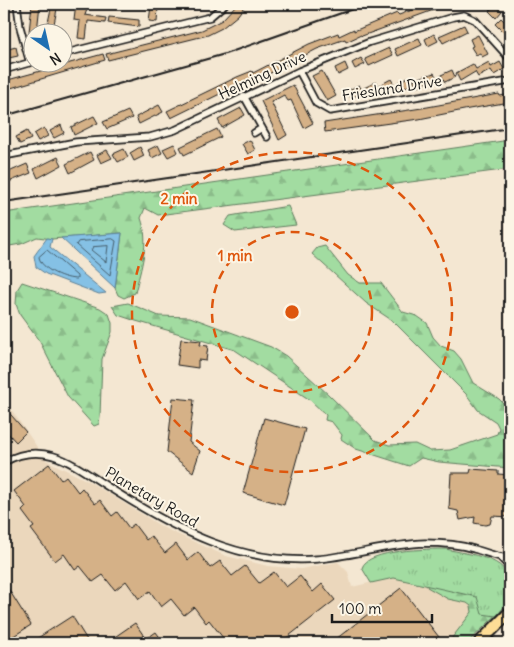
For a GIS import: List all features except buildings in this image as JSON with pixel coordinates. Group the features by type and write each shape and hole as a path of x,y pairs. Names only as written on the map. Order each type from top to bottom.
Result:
{"main road":[{"path":"479,643 510,612"}],"street":[{"path":"17,4 22,33"},
{"path":"72,52 210,17 225,4"},
{"name":"Helming Drive","path":"4,156 76,142 150,137 175,130 299,70 370,42 464,15 475,20 510,59"},
{"path":"4,70 22,65"},
{"name":"Friesland Drive","path":"299,70 316,103 330,111 510,81"},
{"path":"244,96 267,138"},
{"path":"254,133 262,128"},
{"name":"Planetary Road","path":"4,462 27,453 55,456 173,526 223,547 243,553 276,558 316,559 410,544 445,543 471,548 501,558 510,558"},
{"name":"Planetary Road","path":"501,558 510,567"}],"shaded area":[{"path":"4,399 46,460 88,481 164,528 197,543 226,556 268,566 301,569 338,562 348,572 352,587 394,577 478,597 482,614 454,643 4,643"}],"green space":[{"path":"510,140 510,169 158,215 145,208 141,218 145,237 142,265 135,293 124,298 118,295 115,288 122,233 52,239 37,237 21,244 4,247 4,213"},
{"path":"288,206 296,225 235,232 224,225 230,216"},
{"path":"325,246 348,275 360,283 381,283 403,312 417,316 427,323 433,337 441,346 454,351 461,359 473,383 499,399 510,410 510,468 439,462 421,458 409,466 356,449 341,439 342,435 332,422 325,420 326,415 310,400 235,350 118,315 112,306 128,303 159,316 190,317 271,347 286,356 375,440 389,445 415,444 430,451 450,450 497,434 499,428 496,422 478,410 466,394 393,321 366,303 312,254 317,248"},
{"path":"22,282 100,308 109,314 112,332 102,359 99,424 94,426 68,397 40,342 20,315 16,304 17,290"},
{"path":"446,549 476,555 503,568 508,576 509,595 505,606 496,616 482,614 477,597 394,578 371,583 362,568 366,562 386,554 400,551"},
{"path":"415,554 502,610 467,643 448,643 472,612 471,606 467,603 448,599 427,587 429,582"}],"water":[{"path":"122,233 115,288 61,238"},
{"path":"47,238 52,239 50,247 106,293 99,294 46,274 36,267 34,256"}],"railway":[{"path":"4,116 225,54 367,4"},
{"path":"4,202 510,128"}]}
